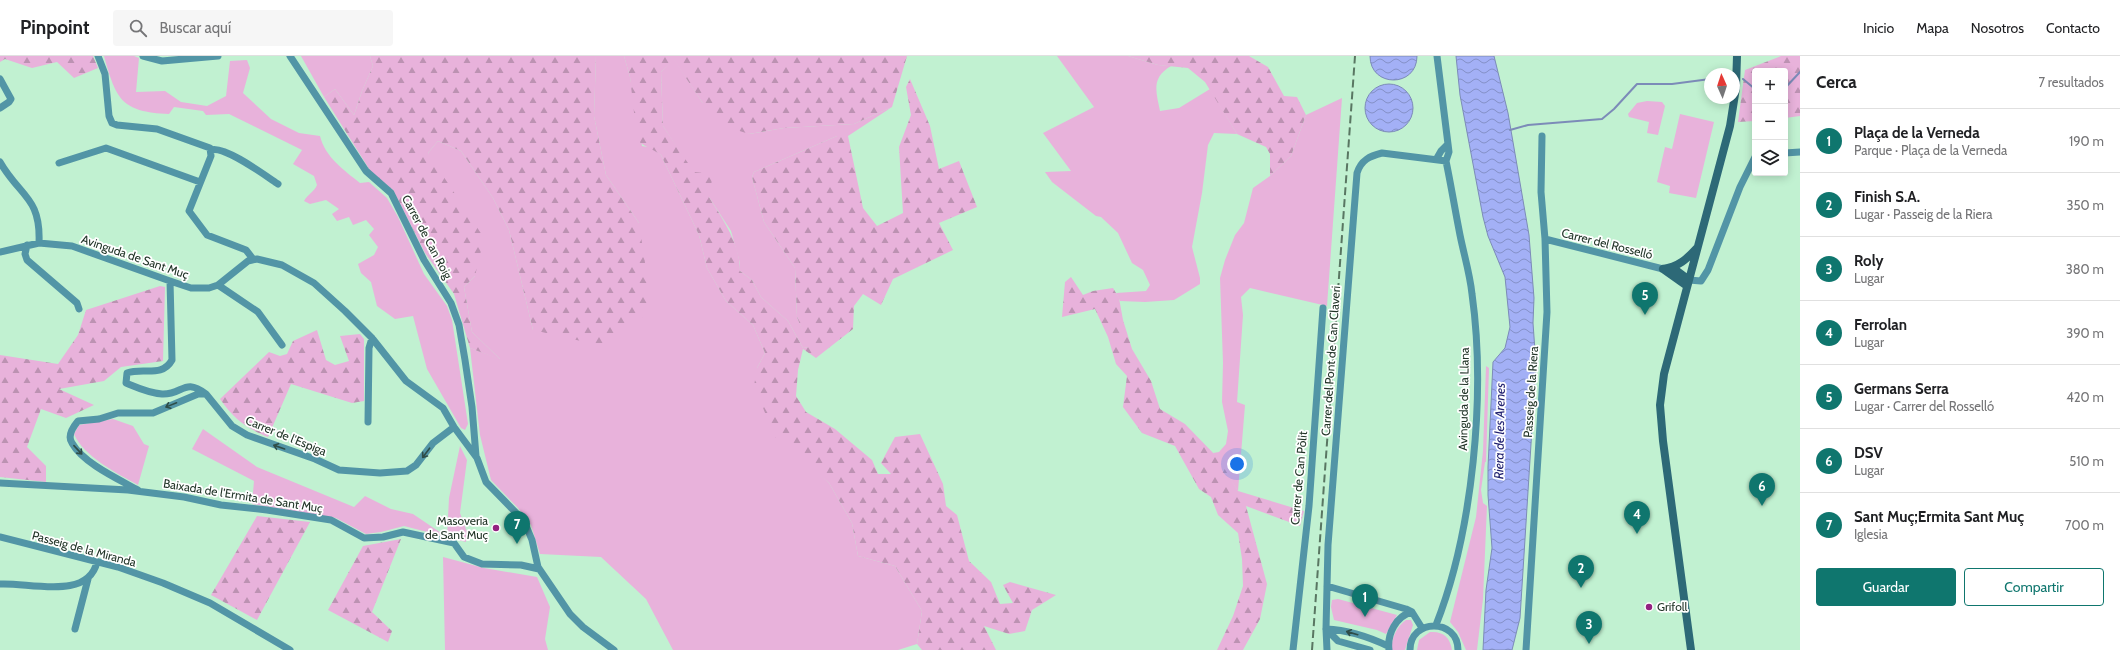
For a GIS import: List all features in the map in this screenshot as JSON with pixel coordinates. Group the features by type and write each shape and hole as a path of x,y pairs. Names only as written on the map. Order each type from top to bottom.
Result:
{"main road":[{"path":"1692,650 1660,405 1664,374 1732,116 1737,56"},
{"path":"1663,269 1673,268 1688,258 1698,247"},
{"path":"1673,268 1688,283"},
{"path":"1663,269 1688,283"}],"street":[{"path":"98,56 104,68 109,116 112,123 117,126 147,127 164,130 206,145 211,150 219,150 241,160 278,184"},
{"path":"144,56 162,61 218,56"},
{"name":"Carrer de Can Roig","path":"290,56 366,171 391,193 424,260 451,303 459,325 465,360 478,461"},
{"name":"Avinguda de la Llana","path":"1436,625 1444,607 1466,516 1473,466 1478,365 1472,294 1446,161 1449,152 1437,56"},
{"path":"0,79 11,99 0,108"},
{"name":"Passeig de la Riera","path":"1526,650 1547,312 1545,240 1541,192 1542,136"},
{"path":"1437,158 1447,144"},
{"path":"59,163 108,149 200,182"},
{"path":"211,150 190,208 195,220 209,237 243,249 253,259"},
{"path":"1788,153 1800,152"},
{"name":"Carrer del Pont de Can Claveri","path":"1327,650 1328,545 1357,173 1362,162 1372,156 1382,153 1437,158 1446,161"},
{"path":"0,162 10,179 34,207 39,222 40,243"},
{"path":"1688,283 1701,281 1708,270 1740,187 1752,163"},
{"name":"Carrer del Rosselló","path":"1545,240 1663,269"},
{"name":"Avinguda de Sant Muç","path":"2,250 40,243 79,248 192,288 209,288 218,285"},
{"path":"28,245 25,254 27,260 77,303 78,309"},
{"path":"282,345 258,312 218,285 235,270 253,259 262,259 282,265 314,283 372,338 406,381 443,408 454,427 478,461 486,482 521,517 528,527 539,569 575,621 614,650"},
{"path":"170,281 172,360 168,367 162,371 133,371 127,373 126,382 145,392 164,394 191,386 197,387 206,394"},
{"name":"Carrer de Can Pòlit","path":"1293,650 1309,506 1323,308"},
{"path":"368,422 369,348 372,338"},
{"path":"141,492 101,469 83,455 71,443 70,433 75,424 78,421 99,419 118,413 153,412 198,394 206,394"},
{"name":"Carrer de l'Espiga","path":"206,394 232,426 247,435 315,459 339,470 380,473 407,471 416,465 433,443 454,427"},
{"name":"Baixada de l'Ermita de Sant Muç","path":"0,483 141,492 330,520 364,538 383,537 398,533 414,534 454,543 464,558 482,564 521,565 539,569"},
{"name":"Passeig de la Miranda","path":"0,537 137,574 210,603 290,650"},
{"path":"74,629 88,579 93,574 97,562"},
{"path":"0,584 43,588 88,579"},
{"path":"1327,586 1406,609 1412,612 1422,628"},
{"name":"Avinguda de la Llana","path":"1444,607 1445,627"},
{"path":"1326,629 1343,631 1389,648 1391,632 1405,614 1412,612"},
{"path":"1410,650 1412,640 1416,633 1422,628 1436,625 1445,627 1451,632 1456,639 1458,650"},
{"path":"1326,629 1338,641 1370,650"}],"green space":[{"path":"0,56 93,56 98,68 74,78 57,62 32,68 5,59 0,62"},
{"path":"104,56 134,56 139,58 136,92 165,91 181,102 207,106 226,96 230,61 247,60 250,68 243,93 271,119 299,133 320,136 322,144 326,150 342,168 360,183 369,182 387,198 398,217 424,274 447,306 452,320 468,424 465,430 461,428 427,369 413,316 395,319 377,306 371,282 361,273 358,264 374,255 378,247 369,235 374,229 366,220 353,225 349,217 337,221 332,214 339,209 326,200 310,204 304,201 317,185 314,176 293,164 302,150 229,114 206,115 203,111 174,107 169,114 153,113 131,106 117,93 112,83"},
{"path":"301,56 370,56 373,66 362,91 354,115 335,89 324,97"},
{"path":"370,56 596,56 594,116 606,175 639,223 652,309 607,347 533,330 509,230 493,198 461,151 438,141 428,153 484,238 475,276 464,287 472,332 501,360 470,348 454,294 425,253 393,190 371,172 324,97 335,89 354,115 362,91 373,66"},
{"path":"596,56 624,56 630,77 642,146 652,148 661,155 699,235 707,268 726,301 753,325 765,353 757,368 813,468 829,483 852,523 858,556 895,566 922,611 917,644 898,650 673,650 646,599 601,557 540,554 531,525 518,508 491,480 480,435 470,348 500,359 472,332 464,287 475,276 428,153 438,141 461,151 493,198 509,230 533,330 639,223 606,175 594,116"},
{"path":"624,56 907,56 892,107 854,124 784,128 749,134 721,125 702,102 674,60 661,72 663,126 694,172 713,174 709,197 734,241 740,271 752,280 761,297 788,321 803,348 809,347 797,317 795,268 764,222 752,177 754,172 837,136 848,136 863,208 877,226 903,213 899,147 911,115 906,87 910,79 930,126 939,169 959,161 977,207 939,223 953,250 893,279 881,305 863,294 854,306 853,329 816,358 803,349 798,370 796,396 806,412 835,429 872,460 878,474 891,474 881,463 895,437 920,434 943,484 946,506 957,515 969,561 991,582 1000,604 1013,603 1003,585 1010,582 1056,595 1032,610 1025,631 1009,634 984,626 996,650 922,650 917,644 922,611 895,566 858,556 852,523 829,483 775,437 754,386 757,368 765,353 753,325 726,301 707,268 699,235 661,155 642,144 637,139 630,77"},
{"path":"1057,56 1128,56 1158,65 1171,66 1160,75 1156,86 1160,111 1179,108 1210,89 1237,134 1214,133 1208,145 1202,193 1192,247 1200,278 1200,284 1174,300 1145,302 1120,301 1116,293 1146,291 1150,285 1143,270 1132,263 1118,233 1101,217 1096,216 1052,182 1045,172 1071,171 1043,133 1094,107"},
{"path":"1128,56 1249,56 1268,67 1284,96 1297,97 1306,115 1291,156 1270,176 1270,154 1266,147 1237,134 1205,82 1188,68 1158,65"},
{"path":"1781,56 1800,56 1800,116 1788,118 1788,68 1752,68 1752,121 1738,122 1745,70"},
{"path":"674,59 702,102 749,134 784,128 854,124 892,107 848,136 837,136 754,172 752,177 764,222 795,268 797,317 810,347 803,348 788,321 761,297 752,280 740,271 740,263 731,231 663,126 661,72"},
{"path":"1342,98 1327,306 1250,288 1241,297 1243,315 1237,402 1245,405 1238,491 1213,453 1219,452 1226,444 1228,431 1222,402 1223,363 1220,278 1225,260 1235,235 1244,223 1253,188 1270,176 1291,156 1306,115"},
{"path":"1647,101 1662,102 1665,106 1658,135 1647,133 1649,122 1629,117 1628,114 1637,103"},
{"path":"1680,114 1714,122 1696,198 1669,193 1670,186 1657,182 1665,147 1672,149"},
{"path":"1071,277 1083,295 1093,291 1113,288 1119,298 1123,320 1132,349 1151,381 1160,409 1185,424 1218,458 1238,491 1304,511 1300,526 1246,506 1267,584 1260,619 1243,650 1217,650 1233,616 1243,586 1242,559 1238,533 1218,515 1211,497 1199,489 1175,446 1142,433 1123,407 1127,376 1116,364 1108,337 1095,309 1062,317 1065,282"},
{"path":"160,286 165,287 163,361 121,367 104,381 59,389 94,405 66,418 41,409 27,447 46,466 46,482 0,477 0,355 58,364 78,335 86,310"},
{"path":"317,330 326,360 335,365 349,361 340,336 360,334 364,339 364,401 352,403 291,384 268,437 253,430 236,418 220,399 269,352 280,356 287,354 293,341"},
{"path":"1486,366 1489,368 1486,462 1481,490 1483,503 1487,506 1483,599 1477,650 1466,650 1458,632 1450,622 1476,517 1483,451"},
{"path":"113,419 133,426 144,444 149,446 138,485 111,470 93,457 85,450 74,434 79,425"},
{"path":"203,429 257,467 354,507 365,496 391,509 413,514 447,537 449,498 460,446 467,460 460,513 467,532 466,542 404,526 366,534 336,518 252,504 254,481 192,449"},
{"path":"257,516 310,522 257,620 211,595"},
{"path":"401,539 372,612 392,631 388,642 328,610 363,546"},
{"path":"443,557 484,568 537,577 550,607 545,639 548,650 445,650"},
{"path":"1338,599 1397,615 1386,634 1377,630 1334,620 1331,607 1332,600"},
{"path":"1406,620 1411,620 1413,625 1405,650 1391,650 1395,633"},
{"path":"1430,632 1442,634 1448,638 1452,650 1417,650 1419,640"}],"water":[{"path":"1370,56 1417,56 1415,66 1410,74 1394,80 1377,74 1372,66"},
{"name":"Riera de les Arenes","path":"1456,56 1494,56 1508,113 1529,235 1534,298 1533,323 1536,365 1520,618 1512,650 1483,650 1486,590 1492,548 1488,495 1488,467 1493,362 1505,348 1510,327 1505,277 1488,236 1483,217 1460,95"},
{"path":"1389,84 1398,86 1406,91 1411,99 1413,108 1411,117 1406,125 1398,130 1389,132 1380,130 1372,125 1367,117 1365,108 1367,99 1372,91 1380,86"}],"waterway":[{"path":"1788,85 1800,72"},
{"path":"1743,79 1752,86"},
{"path":"1510,130 1528,125 1602,119 1614,109 1637,84 1672,84 1704,80"}],"railway":[{"path":"1312,650 1355,56"}],"place":[{"name":"Germans Serra","path":"1645,315"},
{"name":"DSV","path":"1762,506"},
{"name":"Masoveria de Sant Muç","path":"496,528"},
{"name":"Ferrolan","path":"1637,534"},
{"name":"Sant Muç;Ermita Sant Muç","path":"517,544"},
{"name":"Finish S.A.","path":"1581,588"},
{"name":"Grifoll","path":"1649,607"},
{"name":"Plaça de la Verneda","path":"1365,617"},
{"name":"Roly","path":"1589,644"}]}
